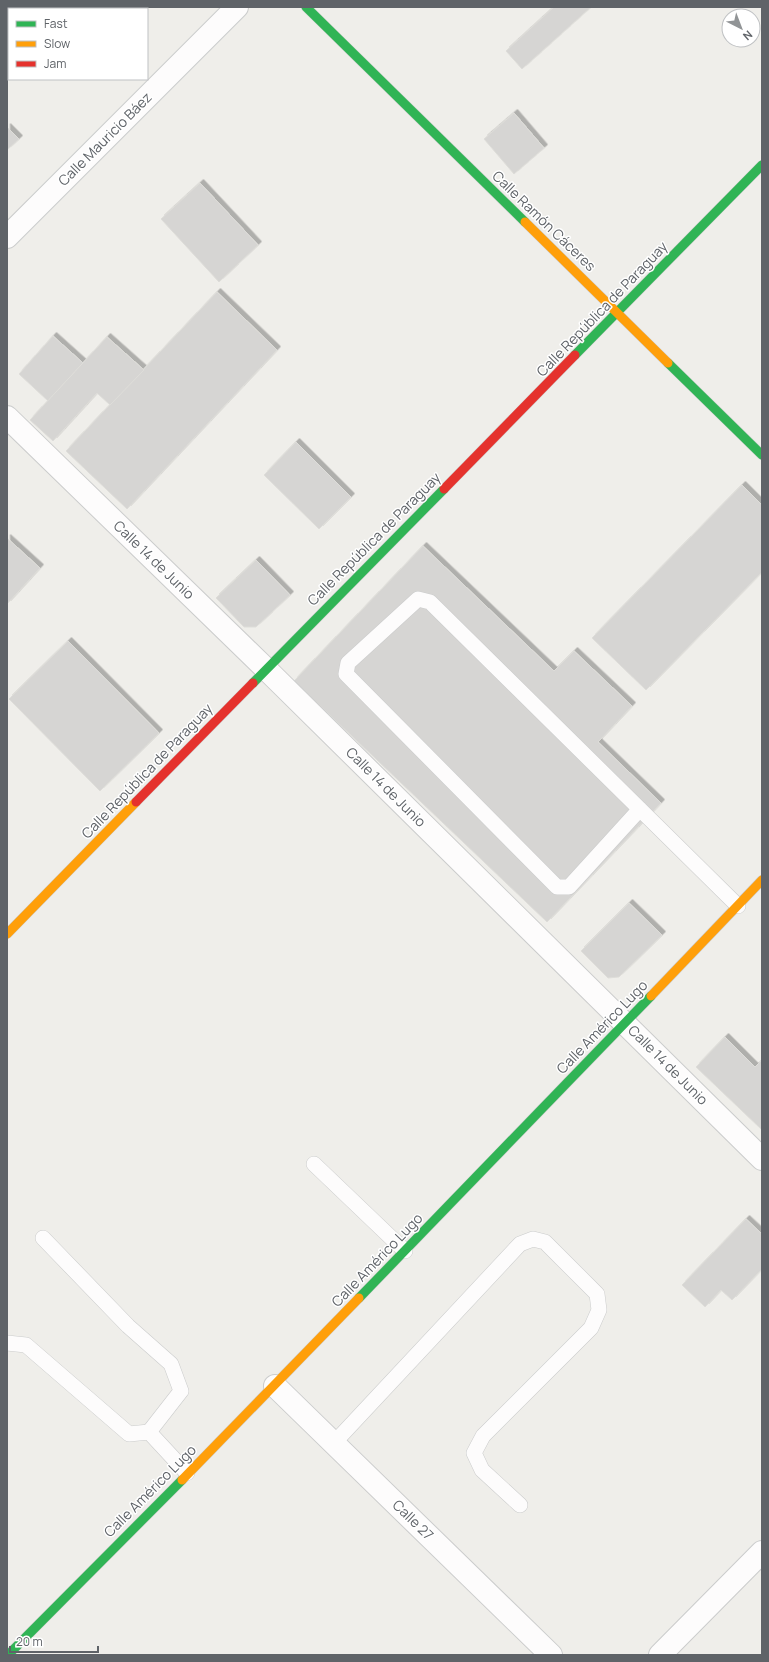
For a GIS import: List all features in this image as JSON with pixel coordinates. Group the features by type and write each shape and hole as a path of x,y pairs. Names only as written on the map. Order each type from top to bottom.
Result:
{"street":[{"name":"Calle Mauricio Báez","path":"7,237 237,7"},
{"name":"Calle Ramón Cáceres","path":"306,7 762,455"},
{"name":"Calle República de Paraguay","path":"7,934 762,165"},
{"name":"Calle 14 de Junio","path":"7,417 266,669 762,1159"},
{"name":"Calle Américo Lugo","path":"8,1655 275,1386 762,880"},
{"name":"Calle 27","path":"275,1386 551,1655"},
{"path":"660,1655 762,1552"}],"lane":[{"path":"640,809 569,887 557,887 346,674 348,663 418,599 430,602 640,809 738,906"},
{"path":"314,1164 405,1251"},
{"path":"7,1343 26,1344 129,1434 149,1432 181,1391 171,1364 128,1326 43,1238"},
{"path":"334,1443 520,1244 533,1239 545,1242 597,1294 599,1310 591,1328 483,1436 474,1453 482,1470 520,1506"},
{"path":"149,1432 187,1474"}],"building":[{"path":"554,7 591,7 522,69 506,51"},
{"path":"514,113 544,148 514,174 484,139"},
{"path":"7,127 19,139 7,150"},
{"path":"200,183 258,245 219,282 161,219"},
{"path":"217,292 277,350 127,509 66,451"},
{"path":"53,336 83,363 48,401 19,374"},
{"path":"107,337 144,370 110,405 97,393 53,441 30,420"},
{"path":"296,442 351,497 319,529 264,475"},
{"path":"742,485 762,505 762,572 646,690 592,638"},
{"path":"7,538 40,568 7,604"},
{"path":"423,546 554,671 574,651 632,706 598,742 661,803 547,922 294,681"},
{"path":"256,560 290,595 256,627 244,627 216,598"},
{"path":"68,641 159,733 100,791 9,699"},
{"path":"629,903 662,935 619,977 608,978 581,951"},
{"path":"725,1037 755,1067 762,1060 762,1130 696,1067"},
{"path":"746,1219 762,1234 762,1269 732,1300 721,1290 705,1307 682,1285"}],"traffic: fast":[{"path":"306,7 525,222"},
{"path":"575,355 762,165"},
{"path":"668,363 762,455"},
{"path":"253,683 444,489"},
{"path":"359,1298 651,996"},
{"path":"8,1655 182,1480"}],"traffic: slow":[{"path":"525,222 668,363"},
{"path":"7,934 136,802"},
{"path":"651,996 762,880"},
{"path":"182,1480 359,1298"}],"traffic: jam":[{"path":"444,489 575,355"},
{"path":"136,802 253,683"}]}
